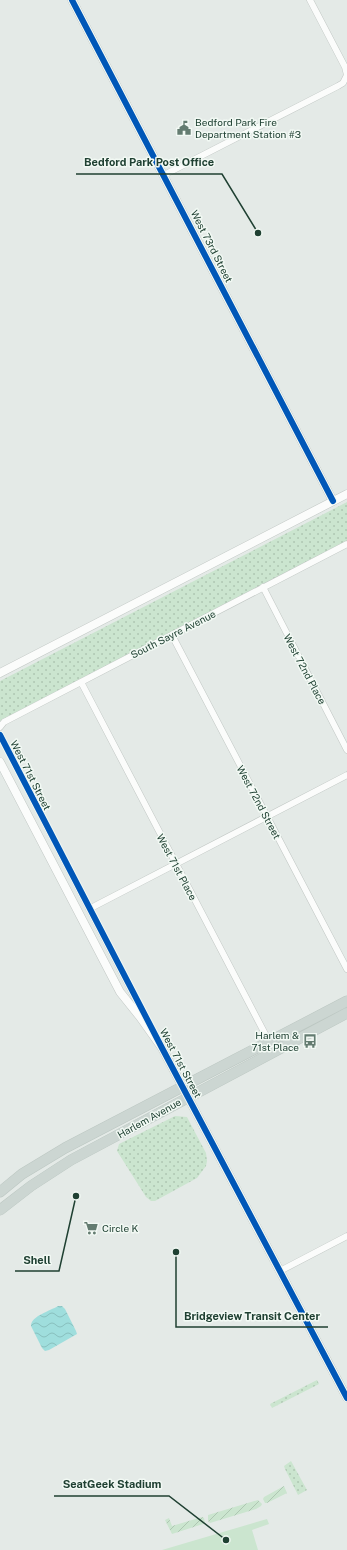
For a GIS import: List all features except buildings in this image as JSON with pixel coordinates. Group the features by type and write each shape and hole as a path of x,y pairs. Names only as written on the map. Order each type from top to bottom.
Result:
{"main road":[{"name":"Harlem Avenue","path":"0,1192 22,1174 97,1130 347,1001"},
{"name":"Harlem Avenue","path":"0,1210 31,1186 71,1160 347,1013"}],"street":[{"name":"West 73rd Street","path":"72,0 333,501"},
{"path":"164,175 343,83 347,75 345,67 310,0"},
{"path":"0,673 347,494"},
{"name":"South Sayre Avenue","path":"0,727 4,722 347,544"},
{"name":"West 72nd Place","path":"263,587 347,750"},
{"name":"West 72nd Street","path":"172,634 347,969"},
{"name":"West 71st Place","path":"81,682 274,1051"},
{"name":"West 71st Street","path":"0,735 187,1097 347,1398"},
{"name":"West 71st Street","path":"0,762 120,992 162,1048"},
{"path":"89,909 347,774"},
{"path":"280,1271 347,1236"}],"green space":[{"path":"347,502 347,541 0,721 0,681"},
{"path":"175,1116 187,1117 206,1153 206,1166 197,1178 155,1201 151,1201 146,1197 117,1151 119,1144"},
{"path":"317,1380 319,1384 272,1408 270,1404"},
{"path":"291,1461 307,1490 298,1495 284,1466"},
{"path":"284,1486 287,1493 265,1503 263,1499 264,1497"},
{"path":"258,1500 262,1504 256,1509 210,1523 208,1521 208,1515"},
{"path":"202,1517 204,1518 205,1523 172,1534 165,1520 169,1518 172,1526"},
{"path":"267,1519 269,1524 252,1530 258,1550 162,1550"}],"water":[{"path":"58,1306 62,1306 65,1309 77,1334 45,1351 31,1326 32,1322 37,1317"}],"cycle path":[{"path":"72,0 333,501"},
{"path":"0,735 162,1048 347,1398"}],"place":[{"name":"Bedford Park Fire Department Station #3","path":"184,128"},
{"name":"Bedford Park Post Office","path":"258,233"},
{"name":"Harlem & 71st Place","path":"310,1041"},
{"name":"Shell","path":"76,1196"},
{"name":"Circle K","path":"91,1228"},
{"name":"Bridgeview Transit Center","path":"176,1252"},
{"name":"SeatGeek Stadium","path":"226,1540"}]}
